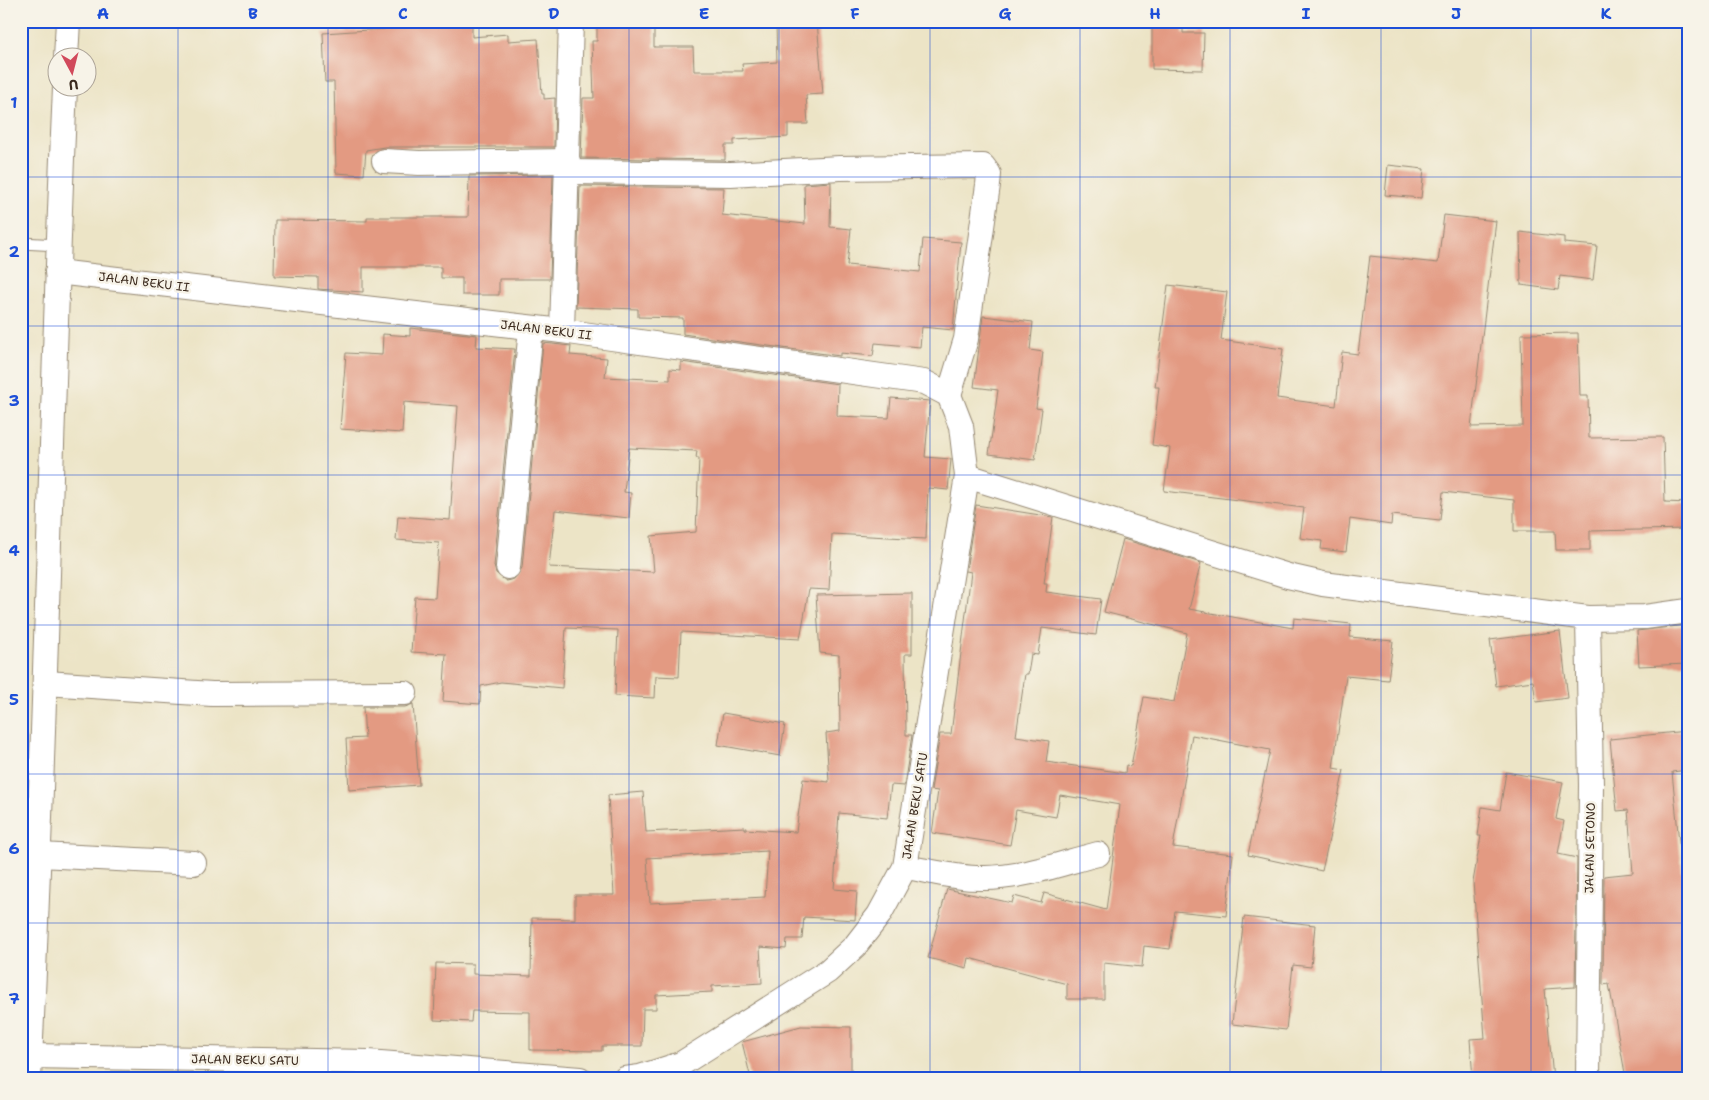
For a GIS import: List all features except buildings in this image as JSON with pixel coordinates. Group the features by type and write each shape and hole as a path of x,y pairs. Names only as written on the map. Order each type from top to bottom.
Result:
{"street":[{"path":"67,48 68,21"},
{"path":"562,331 571,21"},
{"path":"29,1067 40,856 57,272 65,98"},
{"path":"384,162 568,166 732,174 840,168 983,166 989,174 988,185 966,339 950,395 961,426 967,476 1288,576 1323,584 1588,618 1645,616 1688,611"},
{"name":"JALAN BEKU II","path":"57,272 562,331 924,382 950,395"},
{"path":"508,567 531,328"},
{"name":"JALAN BEKU SATU","path":"625,1079 640,1077 682,1064 828,971 855,946 879,915 905,867 967,476"},
{"name":"JALAN SETONO","path":"1588,618 1591,785 1588,1079"},
{"path":"46,684 212,694 405,693"},
{"path":"905,867 966,878 1004,877 1098,854"},
{"path":"40,856 194,863"},
{"name":"JALAN BEKU SATU","path":"29,1067 367,1071 580,1079"}],"lane":[{"path":"21,243 58,245"}]}
